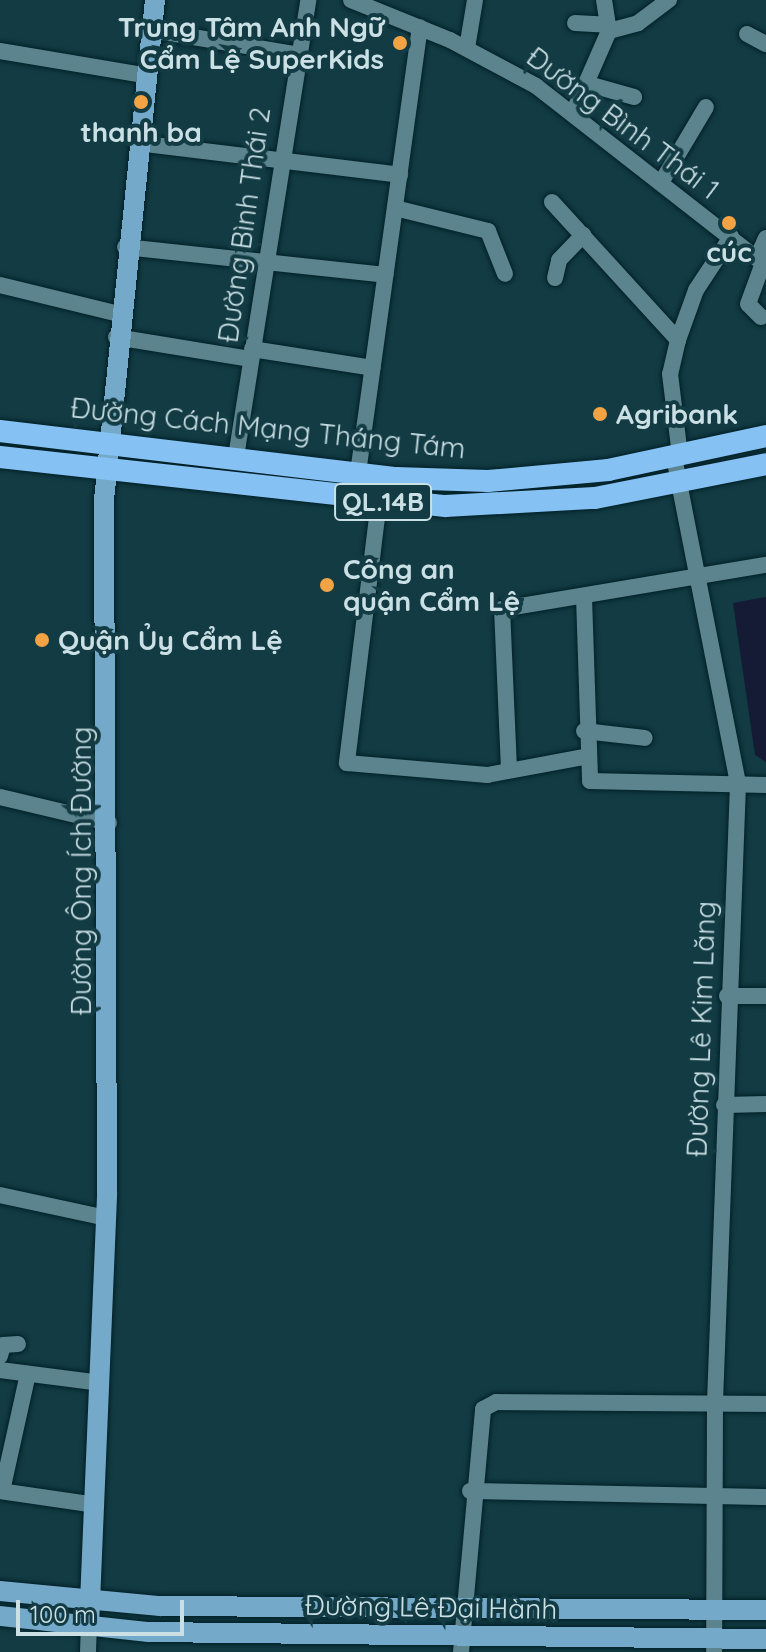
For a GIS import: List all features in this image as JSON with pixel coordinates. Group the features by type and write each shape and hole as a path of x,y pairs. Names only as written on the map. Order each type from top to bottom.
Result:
{"highway":[{"name":"Đường Cách Mạng Tháng Tám","path":"0,431 358,473 520,480 677,457 766,436"},
{"name":"Đường Cách Mạng Tháng Tám","path":"0,457 379,501 528,504 679,484 766,464"}],"main road":[{"name":"Đường Ông Ích Đường","path":"89,1626 85,1601 96,1505 106,1218 109,823 106,469 125,247 155,0"},
{"name":"Đường Lê Đại Hành","path":"0,1591 85,1601 466,1610 766,1610"},
{"name":"Đường Lê Đại Hành","path":"0,1616 89,1626 461,1645 714,1644 766,1639"}],"street":[{"name":"Đường Bình Thái 2","path":"236,457 295,54 308,0"},
{"name":"Đường Bình Thái 1","path":"351,0 467,48 573,113 762,262"},
{"path":"467,48 475,0"},
{"path":"573,113 588,84 608,28 604,0"},
{"path":"575,23 608,28 638,23 669,0"},
{"path":"358,473 420,27"},
{"path":"151,30 295,54"},
{"path":"747,34 766,44"},
{"path":"0,51 144,75"},
{"path":"588,84 634,97"},
{"path":"662,181 706,107"},
{"path":"137,143 400,175"},
{"path":"552,202 678,340"},
{"path":"395,208 488,231 505,274"},
{"path":"555,278 558,262 583,235"},
{"name":"Đường Lê Kim Lăng","path":"714,1644 717,1608 715,1403 727,996 738,784 679,484 670,374 678,340 696,290 731,237"},
{"path":"761,317 748,304 762,262 766,238"},
{"path":"125,247 386,275"},
{"path":"0,285 119,314"},
{"path":"116,337 373,368"},
{"path":"379,501 346,761 487,775 584,757"},
{"path":"509,769 502,609 699,579 766,565"},
{"path":"584,597 584,773 597,785 766,785"},
{"path":"584,731 645,738"},
{"path":"0,797 109,823"},
{"path":"727,996 766,996"},
{"path":"724,1105 766,1104"},
{"path":"0,1195 106,1218"},
{"path":"0,1356 3,1345 18,1344"},
{"path":"0,1370 101,1383"},
{"path":"28,1374 1,1491 96,1505"},
{"path":"461,1645 466,1610 470,1491 483,1409 496,1402 766,1404"},
{"path":"470,1491 766,1497"},
{"path":"88,1652 89,1626"}],"water":[{"path":"766,597 766,762 755,755 733,603"}],"place":[{"name":"Trung Tâm Anh Ngữ Cẩm Lệ SuperKids","path":"400,43"},
{"name":"thanh ba","path":"141,102"},
{"name":"cúc","path":"729,223"},
{"name":"Agribank","path":"600,414"},
{"name":"Công an quận Cẩm Lệ","path":"327,585"},
{"name":"Quận Ủy Cẩm Lệ","path":"42,640"}]}
